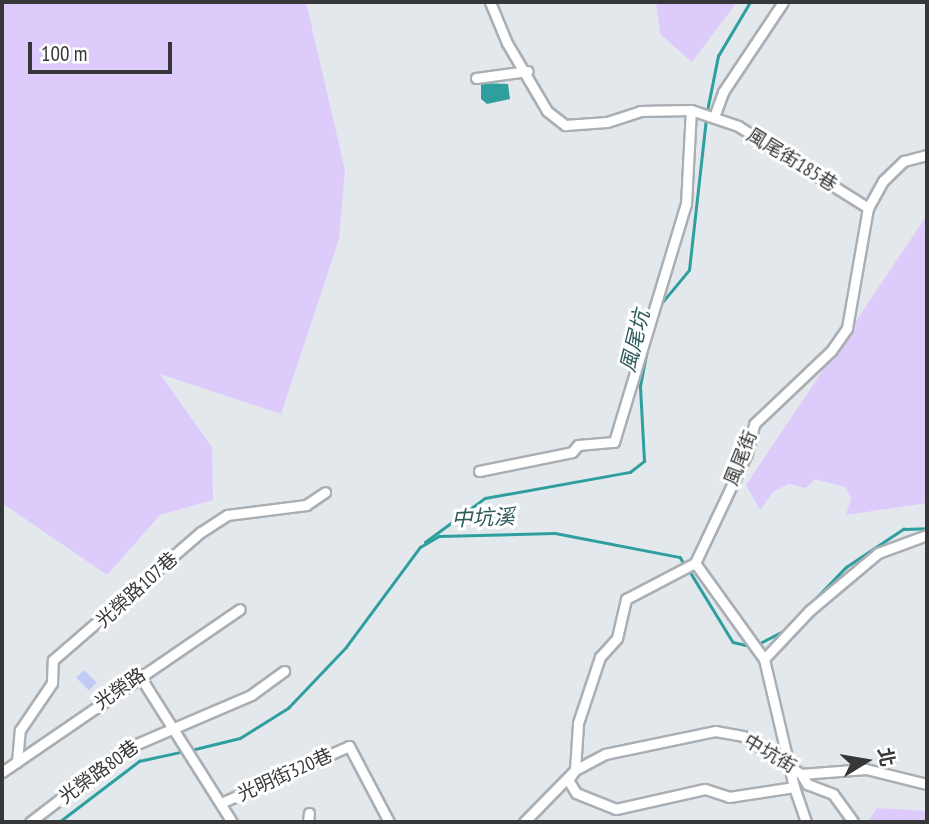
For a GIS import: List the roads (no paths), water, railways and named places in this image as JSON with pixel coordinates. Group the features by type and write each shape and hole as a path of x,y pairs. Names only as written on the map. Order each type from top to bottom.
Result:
{"street":[{"path":"479,471 572,452 578,445 614,442 686,204 691,110 640,111 607,122 565,125 547,111 528,71 508,43 491,2"},
{"path":"714,117 723,92 783,2"},
{"path":"476,78 528,71"},
{"name":"風尾街185巷","path":"691,110 738,126 868,208"},
{"name":"風尾街","path":"695,564 747,453 754,425 831,351 847,328 868,208 892,170 927,155"},
{"name":"光榮路107巷","path":"17,762 20,730 52,682 53,660 201,531 227,515 306,505 325,492"},
{"path":"764,659 808,611 878,553 927,534"},
{"path":"794,786 729,797 705,789 616,809 576,793 569,780 575,770 578,723 600,657 617,638 626,599 679,575 695,564 752,636 764,659 786,767 794,786 806,822"},
{"name":"光榮路","path":"2,772 240,609"},
{"name":"光榮路80巷","path":"30,822 125,749 170,725 251,695 284,671"},
{"path":"139,676 232,822"},
{"name":"中坑街","path":"524,822 575,770 604,754 715,731 743,736 786,767 801,774 866,769 927,784"},
{"name":"光明街320巷","path":"220,803 349,746 389,822"},
{"path":"801,774 807,784 833,794 853,822"}],"water":[{"path":"481,83 508,84 510,99 487,104 481,99"}],"waterway":[{"name":"風尾坑","path":"707,111 718,56 750,2"},
{"name":"風尾坑","path":"660,305 689,270 706,118"},
{"name":"風尾坑","path":"425,542 485,498 630,472 644,461 640,386 648,345"},
{"name":"中坑溪","path":"756,645 784,631 846,567 903,529 927,528"},
{"name":"中坑溪","path":"191,750 240,738 288,708 346,647 420,547 439,536 555,533 680,557 685,565"},
{"name":"中坑溪","path":"689,570 733,642 750,646"},
{"name":"中坑溪","path":"59,822 139,761 185,751"}]}
